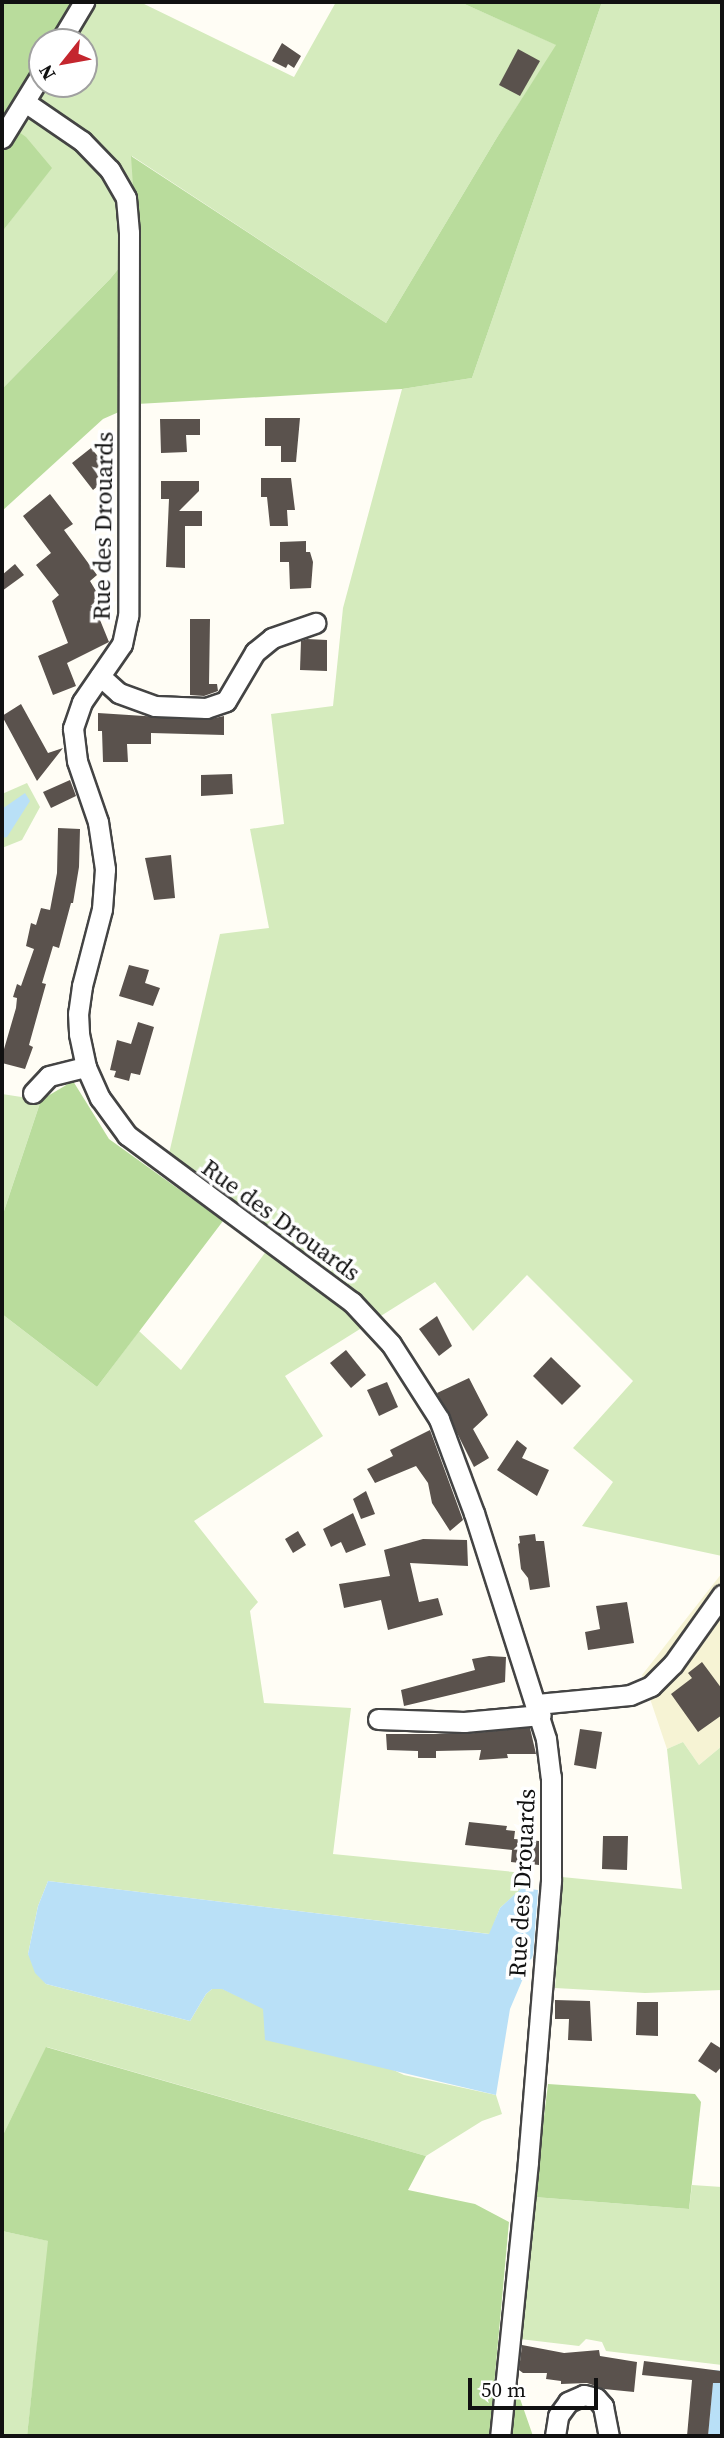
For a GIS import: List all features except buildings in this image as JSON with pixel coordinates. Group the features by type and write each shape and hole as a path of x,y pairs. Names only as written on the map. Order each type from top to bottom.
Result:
{"street":[{"path":"68,28 84,2"},
{"path":"2,138 28,97"},
{"name":"Rue des Drouards","path":"25,102 82,141 110,170 125,198 130,233 128,616 121,643 82,702 73,728 77,761 98,822 105,869 102,909 82,986 78,1013 86,1067 100,1098 127,1135 352,1303 391,1344 439,1419 474,1513 539,1710 551,1777 551,1881 528,2162 500,2436"},
{"path":"100,676 119,693 155,706 206,708 226,701 256,652 272,638 315,623"},
{"path":"33,1093 49,1076 86,1067"},
{"path":"378,1719 464,1722 630,1695 651,1686 673,1664 722,1595"},
{"path":"555,2436 558,2416 568,2402 584,2395 596,2398 603,2406 609,2436"}],"shaded area":[{"path":"722,1573 722,1746 699,1765 683,1742 667,1749 642,1675"}],"green space":[{"path":"2,2 76,2 60,28 28,28 28,83 5,122 26,137 52,168 2,232"},
{"path":"76,2 140,2 294,77 336,2 460,2 557,45 496,139 386,323 132,156 137,246 110,279 2,389 2,232 51,168 5,122 28,83 28,98 98,98 98,28 60,28"},
{"path":"460,2 602,2 472,378 402,389 137,404 103,419 2,511 2,389 110,279 137,246 131,156 386,323 496,139 556,45"},
{"path":"602,2 722,2 722,1556 582,1526 613,1482 573,1448 633,1381 527,1275 473,1331 435,1282 285,1376 323,1436 194,1521 258,1602 250,1611 264,1703 351,1708 333,1854 524,1873 522,1888 500,1908 490,1934 48,1881 38,1906 28,1954 46,1984 190,2021 206,1994 212,1989 223,1989 404,2075 496,2095 502,2114 482,2121 426,2156 47,2047 2,2137 2,1314 97,1387 139,1331 181,1370 277,1236 168,1158 220,934 269,928 250,829 284,824 271,714 333,706 343,608 402,389 472,378"},
{"path":"27,783 40,807 22,840 2,848 2,794"},
{"path":"73,1081 109,1139 223,1221 97,1387 2,1314 2,1217 41,1100"},
{"path":"2,1094 41,1100 2,1217"},
{"path":"683,1742 699,1765 722,1746 722,1990 645,1993 555,1988 562,1877 682,1889 667,1749"},
{"path":"46,2047 426,2156 408,2190 475,2204 509,2222 494,2386 517,2390 533,2436 27,2436 48,2241 2,2231 2,2137"},
{"path":"548,2084 695,2094 701,2102 689,2209 534,2197"},
{"path":"692,2185 722,2187 722,2365 606,2351 602,2342 586,2339 579,2346 520,2339 534,2197 689,2209"},
{"path":"2,2231 49,2241 27,2436 2,2436"}],"water":[{"path":"25,793 30,801 7,837 2,838 2,809"},
{"path":"48,1881 489,1934 500,1908 514,1895 522,1888 538,1890 533,1955 510,2009 496,2095 265,2040 263,2009 222,1989 212,1989 206,1994 190,2021 46,1984 35,1973 28,1954 38,1906"},
{"path":"714,2370 722,2371 722,2436 708,2436"}]}
